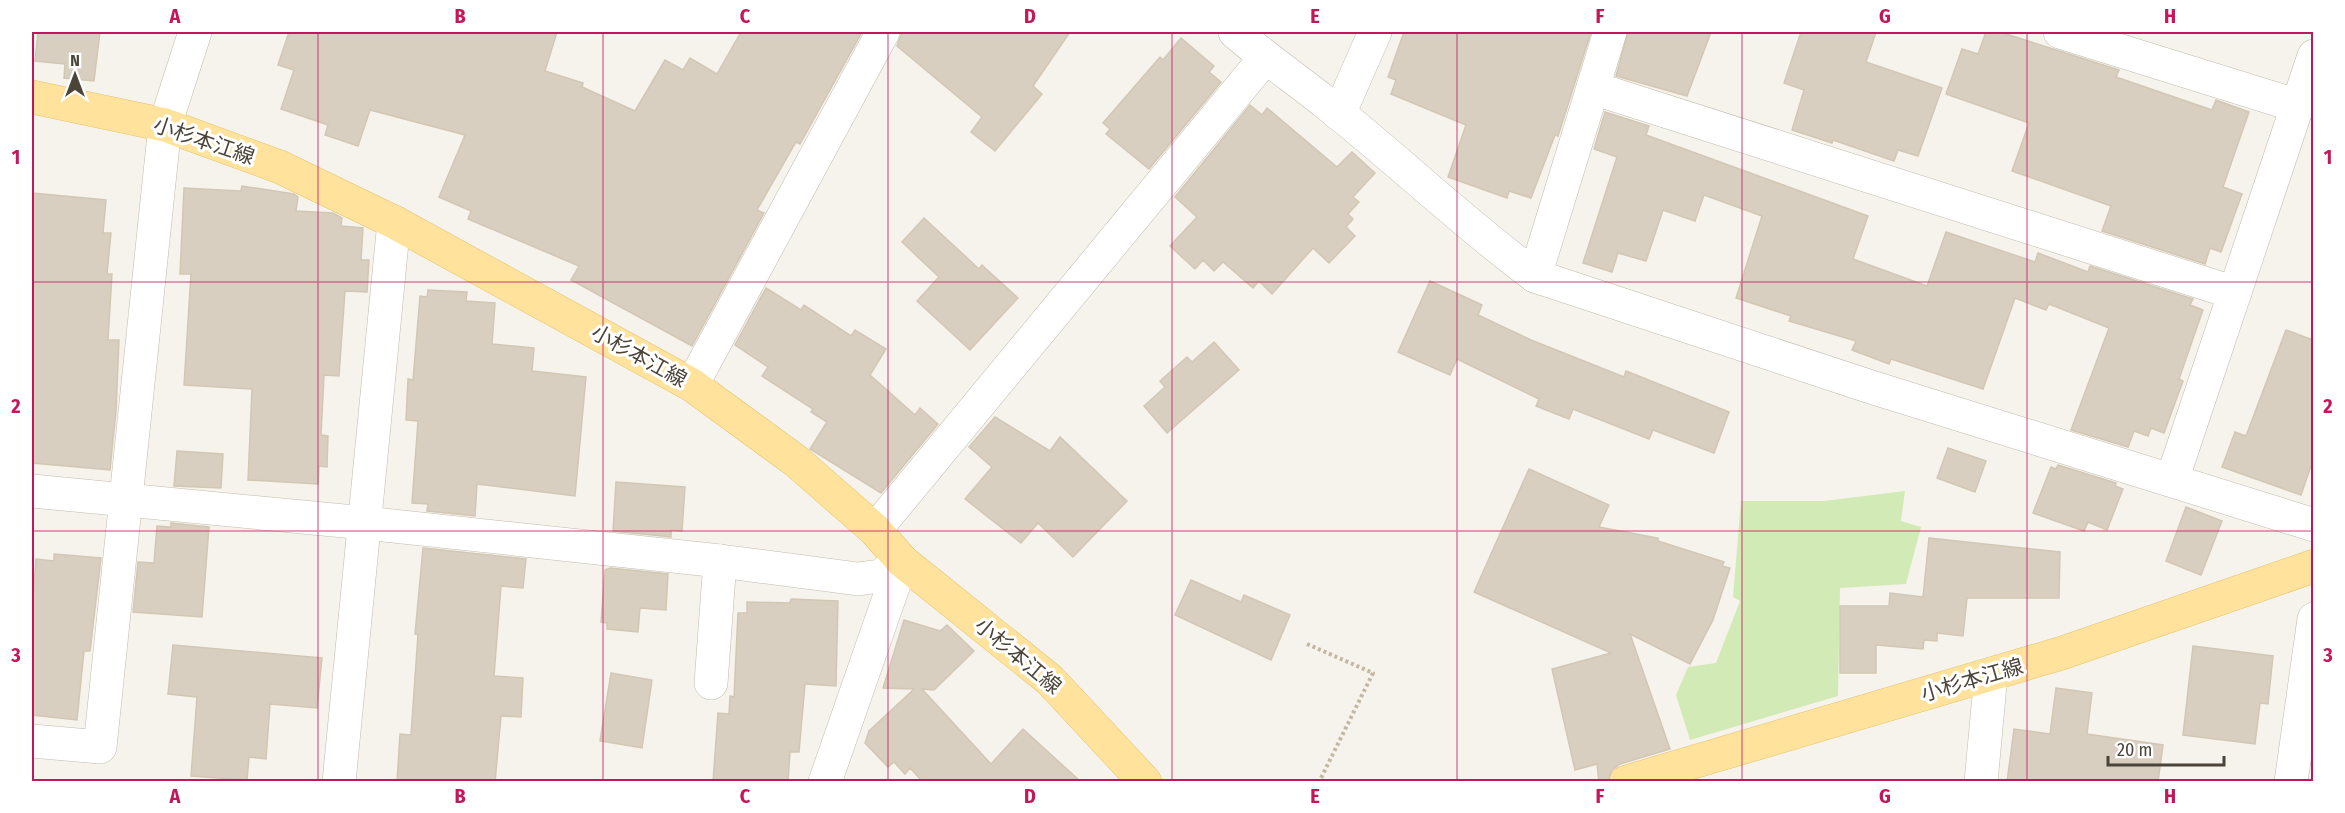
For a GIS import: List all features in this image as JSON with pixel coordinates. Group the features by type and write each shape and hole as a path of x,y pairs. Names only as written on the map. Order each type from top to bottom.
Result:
{"main road":[{"name":"小杉本江線","path":"32,97 165,124 280,167 394,222 692,385 795,461 875,530 902,561 1050,680 1145,782"},
{"name":"小杉本江線","path":"1626,782 2062,653 2313,567"}],"street":[{"path":"32,741 100,747 165,124 195,32"},
{"path":"692,385 883,32"},
{"path":"1235,32 1265,58 1339,114 1501,251 1535,276 1871,387 2313,525"},
{"path":"1339,114 1375,32"},
{"path":"1535,276 1610,32"},
{"path":"2060,32 2298,106"},
{"path":"2172,480 2313,56"},
{"path":"875,530 1265,58"},
{"path":"1593,88 2235,293"},
{"path":"339,782 394,222"},
{"path":"32,491 365,523 720,561 858,579 880,576 902,561"},
{"path":"711,683 720,561"},
{"path":"825,782 902,561"},
{"path":"2291,782 2307,719 2313,619"},
{"path":"1981,782 1991,674"}],"path":[{"path":"1307,644 1373,673 1319,782"}],"green space":[{"path":"1905,491 1901,521 1921,527 1906,584 1840,588 1838,696 1690,740 1676,695 1688,667 1716,663 1740,601 1733,597 1741,501 1824,501"}],"building":[{"path":"38,32 100,32 94,81 64,78 65,64 35,61"},
{"path":"289,32 557,32 545,71 583,83 582,87 635,111 665,60 683,70 690,58 717,74 741,32 862,32 800,144 796,142 757,210 764,213 692,346 571,280 579,266 468,219 471,211 439,197 465,135 370,110 358,146 325,135 328,125 281,109 294,70 278,65"},
{"path":"902,32 1070,32 1033,86 1042,94 995,151 971,132 982,117 897,46"},
{"path":"1404,32 1591,32 1558,136 1555,135 1531,198 1509,191 1507,198 1448,177 1466,125 1391,94 1396,80 1388,77"},
{"path":"1628,32 1711,32 1687,96 1616,76"},
{"path":"1801,32 1876,32 1866,62 1942,88 1918,156 1898,150 1894,161 1833,140 1832,143 1792,130 1804,90 1784,83"},
{"path":"1986,32 2000,32 2119,70 2116,77 2212,110 2216,100 2249,112 2223,187 2242,194 2221,252 2210,248 2205,264 2102,231 2111,206 2012,171 2029,123 1946,94 1962,49 1978,54"},
{"path":"1181,38 1214,66 1209,72 1221,82 1149,169 1106,134 1110,129 1103,123 1160,57 1163,60"},
{"path":"1250,105 1262,115 1267,108 1337,167 1352,152 1375,173 1353,197 1359,202 1348,214 1353,219 1346,227 1355,236 1329,263 1313,248 1272,294 1259,281 1253,288 1223,262 1214,271 1203,260 1195,269 1170,246 1197,217 1175,197"},
{"path":"1605,112 1649,126 1646,135 1868,216 1853,259 1927,286 1946,232 2035,262 2038,253 2088,272 2090,266 2193,299 2190,305 2203,310 2179,379 2183,381 2164,433 2151,428 2148,436 2134,431 2128,447 2071,430 2109,328 2049,304 2046,310 2015,298 1983,389 1891,359 1889,364 1852,350 1856,341 1789,321 1791,316 1736,298 1762,216 1704,195 1695,221 1663,210 1646,261 1618,253 1612,272 1583,263 1617,157 1594,149"},
{"path":"242,186 294,194 298,197 296,211 333,213 342,218 341,226 363,228 361,260 369,260 367,292 345,291 339,376 324,375 321,435 328,436 327,467 319,466 318,484 248,480 252,389 184,385 191,274 180,274 184,188 241,191"},
{"path":"32,193 106,200 103,233 111,233 107,274 112,274 108,340 119,340 116,411 110,470 32,463"},
{"path":"924,218 979,269 982,265 1018,298 970,350 917,301 939,277 902,242"},
{"path":"1430,281 1482,305 1478,315 1531,340 1624,377 1626,371 1729,412 1714,453 1653,430 1649,439 1573,409 1569,419 1536,406 1539,399 1457,359 1450,375 1398,352"},
{"path":"766,288 801,310 804,305 851,336 855,330 886,349 870,375 915,415 920,408 938,424 881,493 810,449 827,422 811,412 813,409 762,376 768,367 735,345"},
{"path":"428,290 467,292 466,301 495,303 492,344 534,348 532,371 586,377 575,496 477,484 475,516 427,511 428,504 412,503 418,421 406,420 408,379 413,380 420,296 427,297"},
{"path":"2286,330 2313,340 2313,460 2301,495 2222,467 2235,432 2246,436"},
{"path":"1214,342 1239,370 1167,433 1144,406 1165,387 1160,381 1187,357 1192,362"},
{"path":"995,417 1050,451 1060,437 1127,501 1073,557 1038,523 1021,543 965,499 992,467 969,447"},
{"path":"1948,448 1986,461 1975,492 1937,478"},
{"path":"177,451 223,454 221,488 174,486"},
{"path":"2058,465 2116,483 2115,486 2123,489 2107,530 2088,522 2084,531 2033,513 2051,467 2056,469"},
{"path":"1529,469 1609,505 1599,527 1658,538 1658,541 1724,562 1722,566 1730,568 1713,620 1690,664 1630,634 1670,749 1620,764 1612,770 1608,782 1599,782 1597,764 1575,770 1552,669 1611,653 1474,592"},
{"path":"616,482 685,487 682,531 671,530 671,537 613,531"},
{"path":"2186,507 2222,521 2201,575 2166,561"},
{"path":"171,523 209,527 202,617 133,612 138,562 154,563 157,526 171,527"},
{"path":"1929,538 2060,552 2059,598 1967,598 1963,636 1937,633 1937,641 1924,640 1923,649 1876,645 1876,673 1840,673 1840,606 1889,606 1890,593 1923,597"},
{"path":"423,548 526,559 523,588 501,586 494,676 523,678 521,717 501,716 495,782 397,782 400,734 411,735 418,634 415,634"},
{"path":"54,554 101,558 90,651 84,651 77,720 32,715 32,611 36,559 54,561"},
{"path":"610,568 668,574 666,610 640,608 638,632 607,629 607,623 601,622 605,570"},
{"path":"1191,580 1241,602 1244,595 1290,615 1271,660 1175,615"},
{"path":"791,599 838,601 836,686 805,684 799,752 790,752 788,782 713,782 718,713 729,714 730,696 734,697 738,613 747,613 747,602 790,603"},
{"path":"904,620 940,631 947,625 974,651 934,690 922,689 991,764 1023,729 1081,782 923,782 910,768 905,774 894,762 888,767 865,743 869,731 914,689 883,688"},
{"path":"173,645 322,658 317,708 270,704 266,759 249,757 247,780 191,776 197,697 168,694"},
{"path":"2193,646 2273,656 2268,704 2260,703 2255,744 2183,735"},
{"path":"611,673 652,680 642,748 600,741"},
{"path":"2056,688 2092,693 2087,734 2163,745 2158,782 2007,782 2014,729 2050,734"}]}
